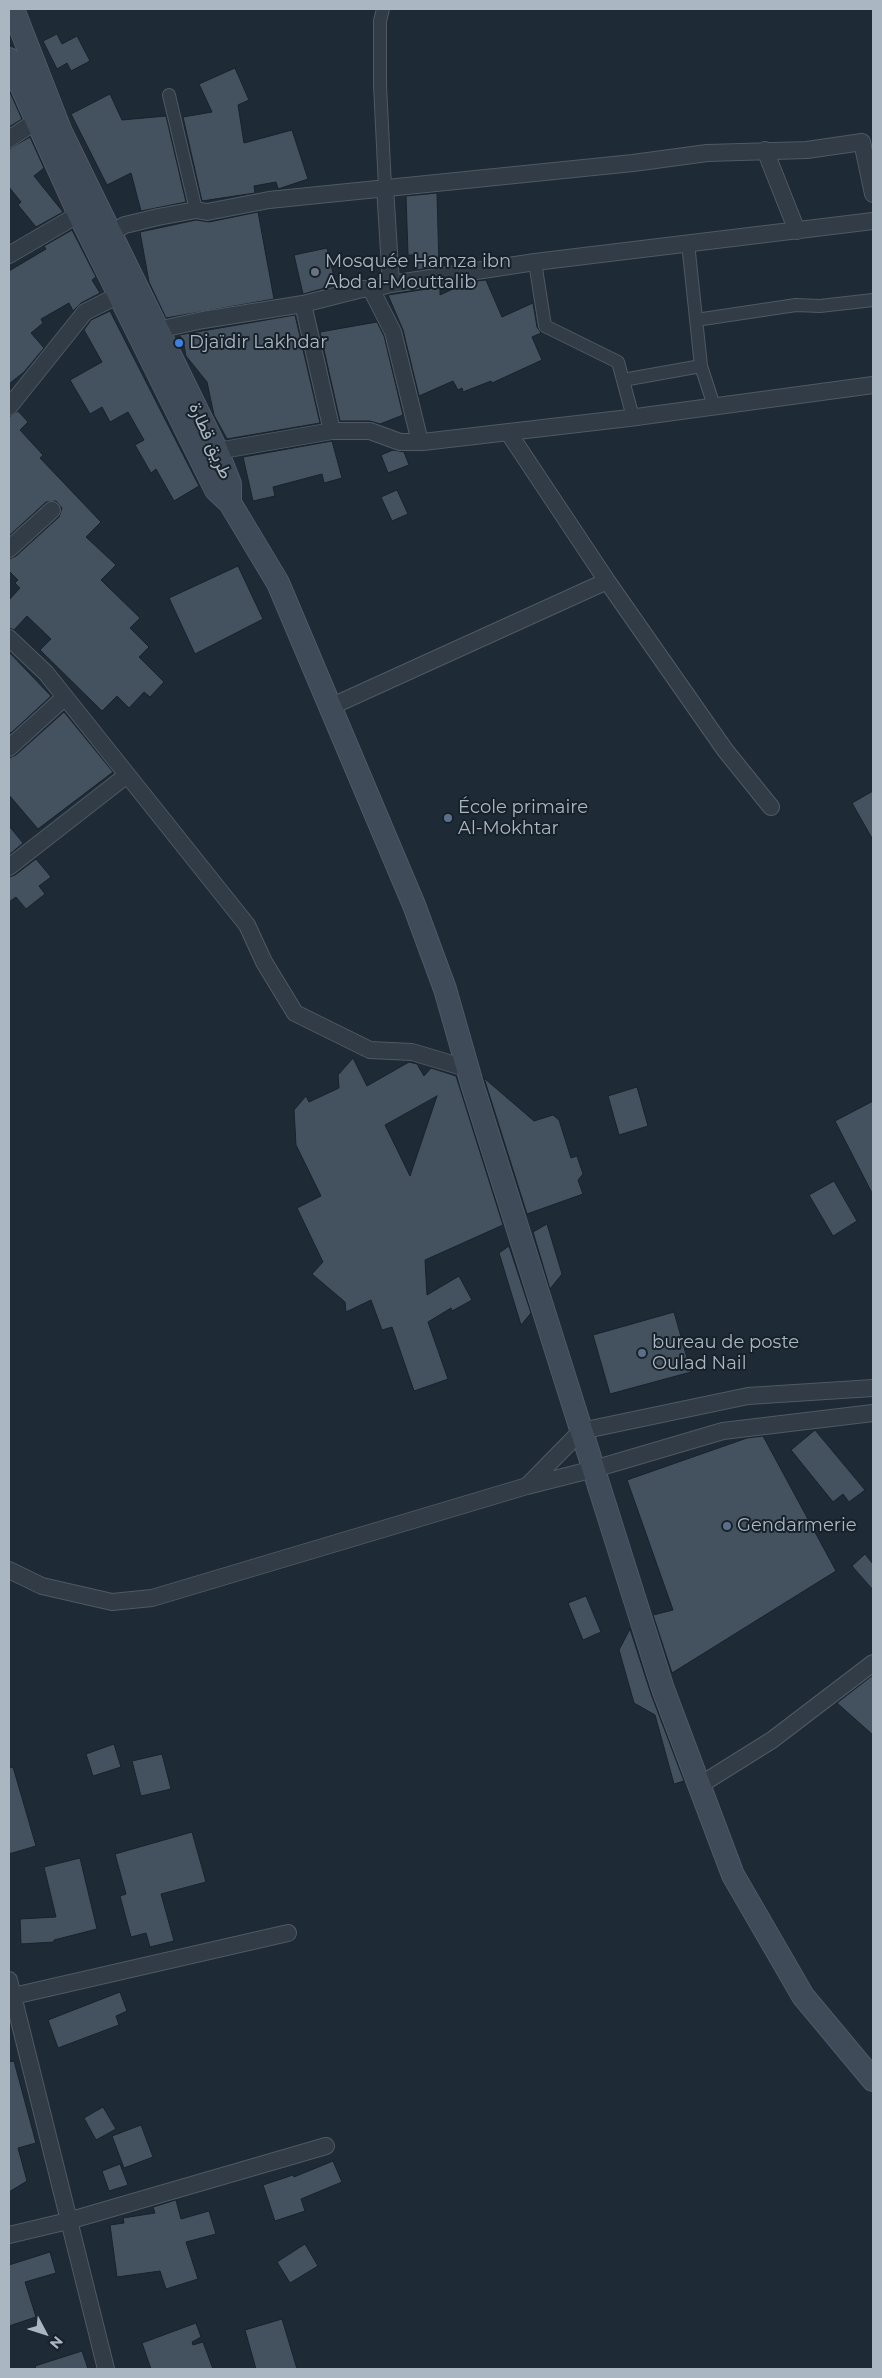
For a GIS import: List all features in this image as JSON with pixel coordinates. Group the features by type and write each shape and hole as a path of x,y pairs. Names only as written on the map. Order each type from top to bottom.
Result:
{"main road":[{"name":"طريق قطارة","path":"13,9 101,237 119,294 147,332"},
{"name":"طريق قطارة","path":"9,60 79,214 101,237 210,456 230,484 230,504 278,583 330,707"},
{"path":"330,707 414,905 445,989 663,1689 733,1875 803,1996 873,2080"}],"street":[{"path":"383,9 380,21 380,85 391,284"},
{"path":"169,95 196,210"},
{"path":"9,138 36,121"},
{"path":"101,237 125,225 196,210 207,212 269,200 386,187 524,175 707,153 807,150 862,142 873,194"},
{"path":"765,150 797,231"},
{"path":"9,255 79,214"},
{"path":"147,332 303,304 362,289 372,289 391,284 536,262 797,231 873,220"},
{"path":"688,243 701,366 714,406"},
{"path":"536,262 545,326 618,362 633,417"},
{"path":"372,289 393,332 420,442"},
{"path":"9,407 85,312 119,294"},
{"path":"696,320 796,305 820,306 873,300"},
{"path":"303,304 332,431"},
{"path":"623,380 701,366"},
{"path":"210,456 332,431 370,432 400,442 420,442 633,417 873,385"},
{"path":"508,432 607,581 725,750 771,807"},
{"path":"9,549 52,510"},
{"path":"330,707 607,581"},
{"path":"9,638 46,673 247,925 264,962 295,1013 370,1050 412,1052 469,1069"},
{"path":"9,746 65,696"},
{"path":"9,867 127,775"},
{"path":"527,1486 581,1430 748,1396 873,1388"},
{"path":"9,1570 42,1586 112,1602 152,1598 527,1486 594,1469 723,1431 873,1413"},
{"path":"700,1785 772,1740 873,1663"},
{"path":"11,1997 288,1933"},
{"path":"9,1980 11,1997 106,2369"},
{"path":"9,2235 68,2221 326,2146"}],"building":[{"path":"57,34 62,44 77,36 90,61 71,71 67,63 57,69 43,41"},
{"path":"235,68 249,100 238,105 244,143 292,130 308,179 278,189 276,182 254,186 255,193 202,201 183,117 212,112 199,84"},
{"path":"9,90 22,119 9,127"},
{"path":"110,94 122,120 166,116 186,202 141,211 131,173 107,185 71,114"},
{"path":"30,137 44,168 34,176 63,212 36,227 18,205 21,202 9,187 9,149"},
{"path":"437,193 439,267 415,270 415,255 408,255 406,196"},
{"path":"258,212 274,299 166,318 149,282 140,232 196,220 209,222"},
{"path":"72,230 96,277 92,280 100,293 81,303 73,311 69,303 41,319 43,323 31,333 44,348 24,372 9,384 9,271 46,249 44,246"},
{"name":"Mosquée Hamza ibn Abd al-Mouttalib","path":"327,248 336,285 303,294 294,255"},
{"path":"486,280 502,317 533,303 537,327 541,333 532,337 542,360 492,383 491,381 463,392 462,388 458,390 453,381 419,396 403,330 388,295 440,287 440,295 468,282"},
{"path":"110,311 199,486 174,501 156,469 151,473 135,445 144,440 128,412 110,422 102,407 90,414 70,380 102,362 84,330 91,320"},
{"path":"295,315 320,423 227,439 214,415 207,382 186,356 183,340 179,335"},
{"path":"377,322 384,336 403,415 380,424 370,421 340,421 320,332"},
{"path":"18,411 28,422 20,430 43,455 40,458 101,522 86,537 116,565 101,580 140,618 130,628 149,647 139,657 164,682 150,697 144,692 129,708 117,696 102,711 40,650 51,639 27,616 14,630 9,628 9,600 20,588 15,583 18,580 9,571 9,559 16,556 59,517 62,508 56,501 46,502 9,536 9,417"},
{"path":"332,441 342,478 324,483 322,474 273,487 275,496 253,501 243,457"},
{"path":"393,450 404,452 409,465 388,473 381,455"},
{"path":"397,490 408,514 392,521 381,497"},
{"path":"238,566 263,619 195,654 169,598"},
{"path":"9,652 51,696 11,733 9,731"},
{"path":"64,712 113,772 38,829 9,795 9,758 16,755"},
{"path":"873,791 873,840 852,803"},
{"path":"9,826 23,843 9,855"},
{"path":"36,859 51,877 39,886 45,894 26,909 16,897 9,902 9,877 15,875"},
{"path":"353,1058 367,1086 409,1062 417,1064 424,1076 431,1068 456,1076 503,1225 425,1260 427,1295 459,1276 472,1300 452,1311 451,1308 428,1322 448,1379 414,1391 392,1327 382,1330 371,1300 346,1312 345,1302 312,1274 323,1262 297,1208 321,1196 296,1145 294,1110 306,1096 309,1102 339,1088 338,1075","holes":["437,1096 410,1176 385,1125"]},
{"path":"484,1078 534,1121 553,1115 559,1120 571,1158 577,1156 583,1174 578,1180 583,1194 527,1214"},
{"path":"637,1087 648,1126 619,1135 608,1096"},
{"path":"873,1101 873,1195 835,1121"},
{"path":"834,1181 857,1221 833,1236 809,1195"},
{"path":"547,1224 562,1274 550,1289 533,1232"},
{"path":"509,1246 531,1313 521,1325 499,1253"},
{"name":"bureau de poste Oulad Nail","path":"674,1312 691,1372 610,1394 593,1335"},
{"path":"815,1430 865,1490 849,1502 843,1494 833,1502 791,1450"},
{"name":"Gendarmerie","path":"763,1436 836,1571 672,1673 653,1615 673,1610 627,1480 747,1438"},
{"path":"865,1554 873,1564 873,1590 852,1566"},
{"path":"586,1596 601,1632 583,1640 568,1603"},
{"path":"630,1629 651,1694 684,1781 674,1784 655,1715 634,1703 619,1650"},
{"path":"873,1675 873,1735 837,1703"},
{"path":"114,1744 121,1767 93,1776 86,1754"},
{"path":"162,1754 171,1789 141,1796 132,1761"},
{"path":"13,1767 36,1846 9,1854 9,1768"},
{"path":"192,1832 206,1882 161,1894 174,1941 150,1947 146,1933 131,1937 120,1896 126,1894 115,1854"},
{"path":"80,1858 97,1929 54,1940 54,1942 21,1944 20,1919 56,1917 44,1867"},
{"path":"120,1992 127,2011 116,2016 119,2025 58,2048 48,2020"},
{"path":"14,2061 36,2143 18,2148 27,2181 9,2192 9,2062"},
{"path":"103,2107 116,2129 96,2140 84,2118"},
{"path":"141,2125 153,2157 124,2168 112,2136"},
{"path":"333,2161 342,2182 301,2199 305,2211 275,2221 263,2185 293,2175 294,2177"},
{"path":"120,2164 128,2185 109,2191 102,2171"},
{"path":"176,2200 181,2219 209,2211 216,2234 186,2242 198,2279 166,2289 160,2271 117,2277 110,2225 124,2223 123,2218 155,2213 153,2207"},
{"path":"305,2244 318,2266 290,2283 277,2262"},
{"path":"50,2252 56,2273 25,2282 36,2317 9,2326 9,2265"},
{"path":"282,2319 297,2369 256,2369 245,2330"},
{"path":"196,2323 201,2337 192,2342 193,2345 203,2342 213,2369 151,2369 142,2343"},
{"path":"82,2351 88,2369 36,2369 35,2366"}],"place":[{"name":"Mosquée Hamza ibn Abd al-Mouttalib","path":"315,272"},
{"name":"Djaïdir Lakhdar","path":"179,343"},
{"name":"École primaire Al-Mokhtar","path":"448,818"},
{"name":"bureau de poste Oulad Nail","path":"642,1353"},
{"name":"Gendarmerie","path":"727,1526"}]}
